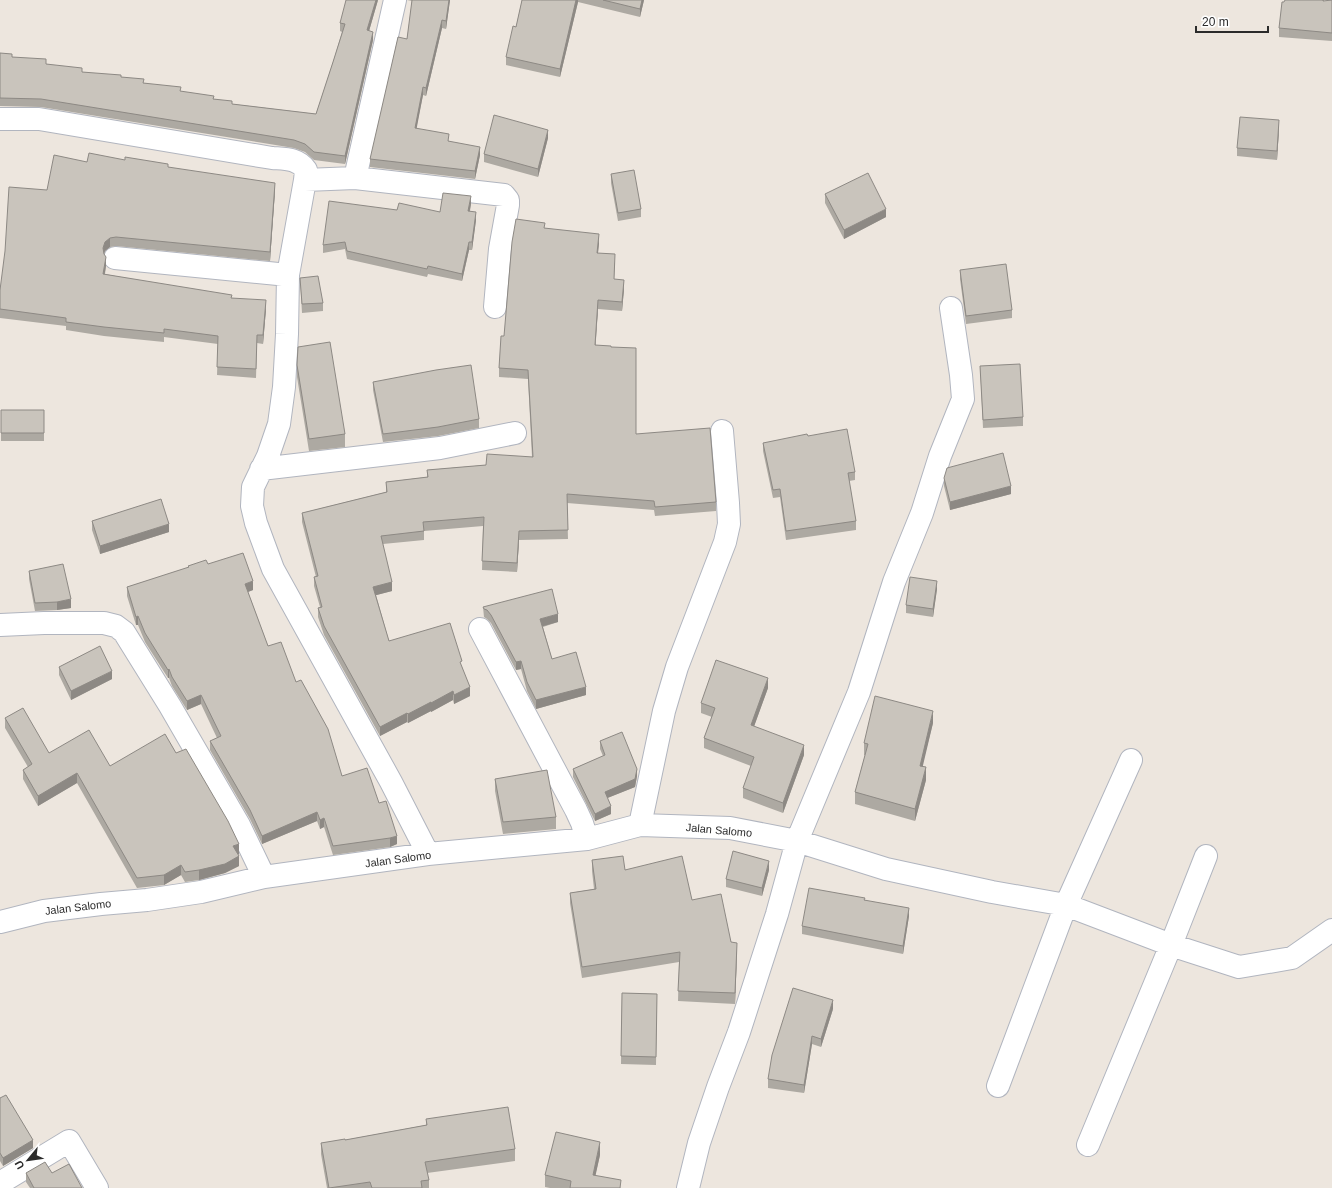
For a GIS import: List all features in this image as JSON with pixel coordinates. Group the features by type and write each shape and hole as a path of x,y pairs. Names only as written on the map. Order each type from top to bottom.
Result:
{"street":[{"path":"355,178 394,0"},
{"path":"0,119 39,119 272,158 286,159 300,162 306,170 288,275 287,342 284,387 279,424 268,456 253,487 252,506 256,524 273,569 391,782 428,854"},
{"path":"305,180 355,178 504,195 508,200 508,205 500,249 495,307"},
{"path":"115,258 288,275"},
{"path":"688,1188 699,1143 739,1032 777,914 797,841 859,692 894,582 922,513 940,456 963,399 961,375 950,308"},
{"path":"640,825 664,711 677,667 725,542 728,524 728,504 722,431"},
{"path":"261,469 440,448 515,433"},
{"path":"0,625 104,623 116,626 124,632 170,706 239,825 264,877"},
{"path":"480,629 576,810 587,839"},
{"path":"998,1086 1066,905 1131,760"},
{"name":"Jalan Salomo","path":"0,922 44,911 147,900 194,893 264,877 428,854 587,839 640,825 730,828 797,841 886,869 992,892 1066,905 1171,945 1239,967 1292,958 1332,930"},
{"path":"1088,1145 1171,945 1206,856"},
{"path":"0,1182 69,1141 97,1188"}],"building":[{"path":"346,0 376,0 367,30 373,32 345,156 314,152 305,144 294,140 41,99 0,98 0,53 12,54 12,57 46,59 46,64 82,68 82,72 121,75 121,77 144,79 143,83 181,87 180,91 214,96 213,99 232,101 232,104 316,114 345,24 340,23"},
{"path":"412,0 449,0 446,21 442,20 426,88 423,87 415,128 449,134 448,141 480,147 475,171 370,159 398,37 407,39"},
{"path":"522,0 576,0 560,69 506,57 513,26 516,27"},
{"path":"603,0 642,0 640,9"},
{"path":"1285,0 1332,0 1332,33 1279,28 1282,2"},
{"path":"494,115 548,130 538,169 484,154"},
{"path":"1240,117 1279,120 1277,151 1237,148"},
{"path":"89,153 125,160 125,157 168,164 168,167 275,183 270,252 116,237 110,238 105,242 103,248 106,257 103,274 232,295 231,298 266,300 263,335 257,335 256,369 217,367 218,336 164,329 164,333 104,327 66,322 66,318 0,309 0,290 5,251 9,187 47,190 54,155 87,162"},
{"path":"634,170 641,209 618,213 611,174"},
{"path":"868,173 886,209 844,230 825,194"},
{"path":"443,193 471,196 468,211 476,212 472,242 469,242 462,274 428,266 427,269 347,251 345,242 323,245 329,201 397,210 399,203 440,212"},
{"path":"516,219 545,223 544,228 599,234 597,253 615,254 614,279 624,280 622,302 598,300 595,345 636,348 636,434 710,428 716,502 655,507 654,501 567,494 568,530 519,531 517,563 482,561 484,517 423,522 424,531 381,536 392,582 373,587 389,641 450,623 462,661 460,662 470,687 454,695 453,691 380,727 324,626 318,608 322,607 314,577 318,576 302,513 387,492 386,482 428,477 427,470 486,465 487,454 533,457 528,370 499,368 501,336 504,336 512,242"},
{"path":"1006,264 1012,310 966,316 960,270"},
{"path":"318,276 323,303 302,304 300,278"},
{"path":"330,342 345,434 309,439 297,365 298,347"},
{"path":"1020,364 1023,417 983,420 980,366"},
{"path":"471,365 479,419 438,427 383,434 373,382"},
{"path":"1,410 44,410 44,433 1,433"},
{"path":"847,429 855,472 848,473 856,521 786,531 780,489 773,490 763,443 807,434 808,436"},
{"path":"1003,453 1011,486 950,502 944,478 947,468"},
{"path":"161,499 169,524 100,546 92,521"},
{"path":"243,553 253,581 245,584 268,646 281,642 296,682 301,680 328,729 342,776 367,768 379,803 386,801 397,836 333,846 324,818 320,820 317,812 262,836 250,810 210,741 221,736 201,695 187,701 172,677 169,669 168,670 145,633 138,616 136,617 127,587 206,560 208,564"},
{"path":"63,564 71,599 57,602 35,603 29,571"},
{"path":"910,577 937,581 933,609 906,605"},
{"path":"552,589 558,614 540,619 552,659 576,652 586,687 536,700 527,682 521,661 516,662 491,615 483,607"},
{"path":"100,646 112,671 71,691 59,667"},
{"path":"716,660 768,678 751,725 804,745 783,803 743,788 754,757 704,738 715,708 701,703"},
{"path":"875,696 933,711 920,766 926,767 915,809 855,792 868,744 864,743"},
{"path":"23,708 49,753 89,730 110,766 165,734 176,753 186,749 228,821 239,844 233,846 239,856 225,864 199,870 185,872 181,865 164,875 137,878 77,773 38,796 23,770 32,764 5,718"},
{"path":"622,732 637,769 635,779 605,792 611,806 595,814 573,769 605,755 600,741"},
{"path":"547,770 556,817 503,822 495,779"},
{"path":"733,851 769,861 762,888 726,879"},
{"path":"623,856 625,870 682,856 692,900 721,894 731,942 737,943 735,993 678,991 680,952 582,967 570,893 596,889 592,860"},
{"path":"809,888 909,908 903,946 802,926"},
{"path":"793,988 833,1000 821,1039 812,1036 804,1085 768,1079 772,1055"},
{"path":"622,993 657,994 656,1057 621,1056"},
{"path":"6,1095 33,1140 3,1158 0,1153 0,1098"},
{"path":"508,1107 515,1149 425,1162 429,1180 421,1181 422,1188 372,1188 370,1182 329,1188 321,1143 427,1125 426,1119"},
{"path":"556,1132 600,1142 593,1175 621,1180 620,1188 570,1188 571,1181 545,1175"},
{"path":"45,1162 52,1173 69,1164 82,1188 34,1188 26,1173"}]}
